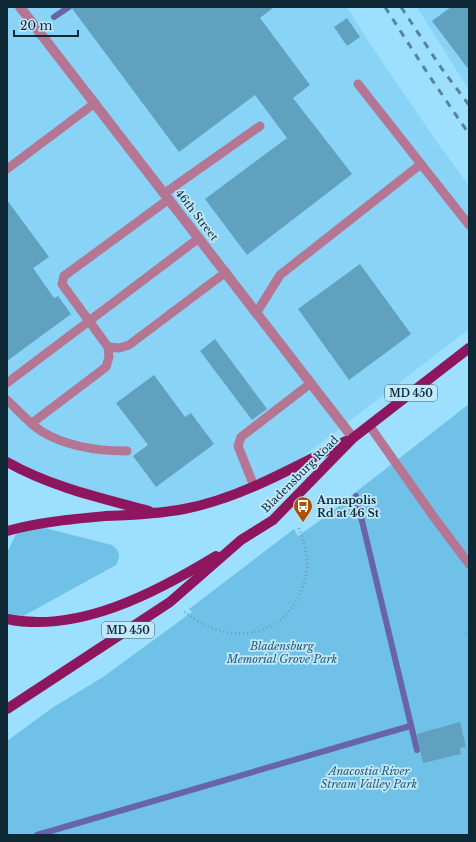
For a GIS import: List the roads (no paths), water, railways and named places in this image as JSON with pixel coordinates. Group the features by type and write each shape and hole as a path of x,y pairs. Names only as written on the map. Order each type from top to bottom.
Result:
{"main road":[{"name":"MD 450","path":"353,438 469,348"},
{"name":"Bladensburg Road","path":"7,531 44,523 77,519 157,514 205,504 254,486 353,438"},
{"name":"Bladensburg Road","path":"7,709 170,602 241,540 273,520 353,438"},
{"path":"7,462 23,471 61,486 157,514"},
{"path":"7,619 39,622 83,616 103,611 139,598 241,540"}],"street":[{"name":"46th Street","path":"20,7 353,438"}],"lane":[{"path":"358,84 469,225"},
{"path":"7,169 95,103"},
{"path":"32,423 106,367 109,357 108,347 62,284 64,276 260,126"},
{"path":"257,312 280,275 421,164"},
{"path":"7,382 199,238"},
{"path":"108,347 119,348 129,345 226,272"},
{"path":"254,486 238,446 241,437 311,383"},
{"path":"7,400 41,431 69,444 104,451 127,451"},
{"path":"369,425 469,564"}],"waterway":[{"path":"54,17 69,7"},
{"path":"356,496 417,750"},
{"path":"37,835 410,726"}],"railway":[{"path":"385,7 469,134"},
{"path":"401,7 442,69 469,105"}],"place":[{"name":"Annapolis Rd at 46 St","path":"303,523"}],"park label":[{"name":"Bladensburg Memorial Grove Park","path":"282,652"},
{"name":"Anacostia River Stream Valley Park","path":"369,777"}]}
